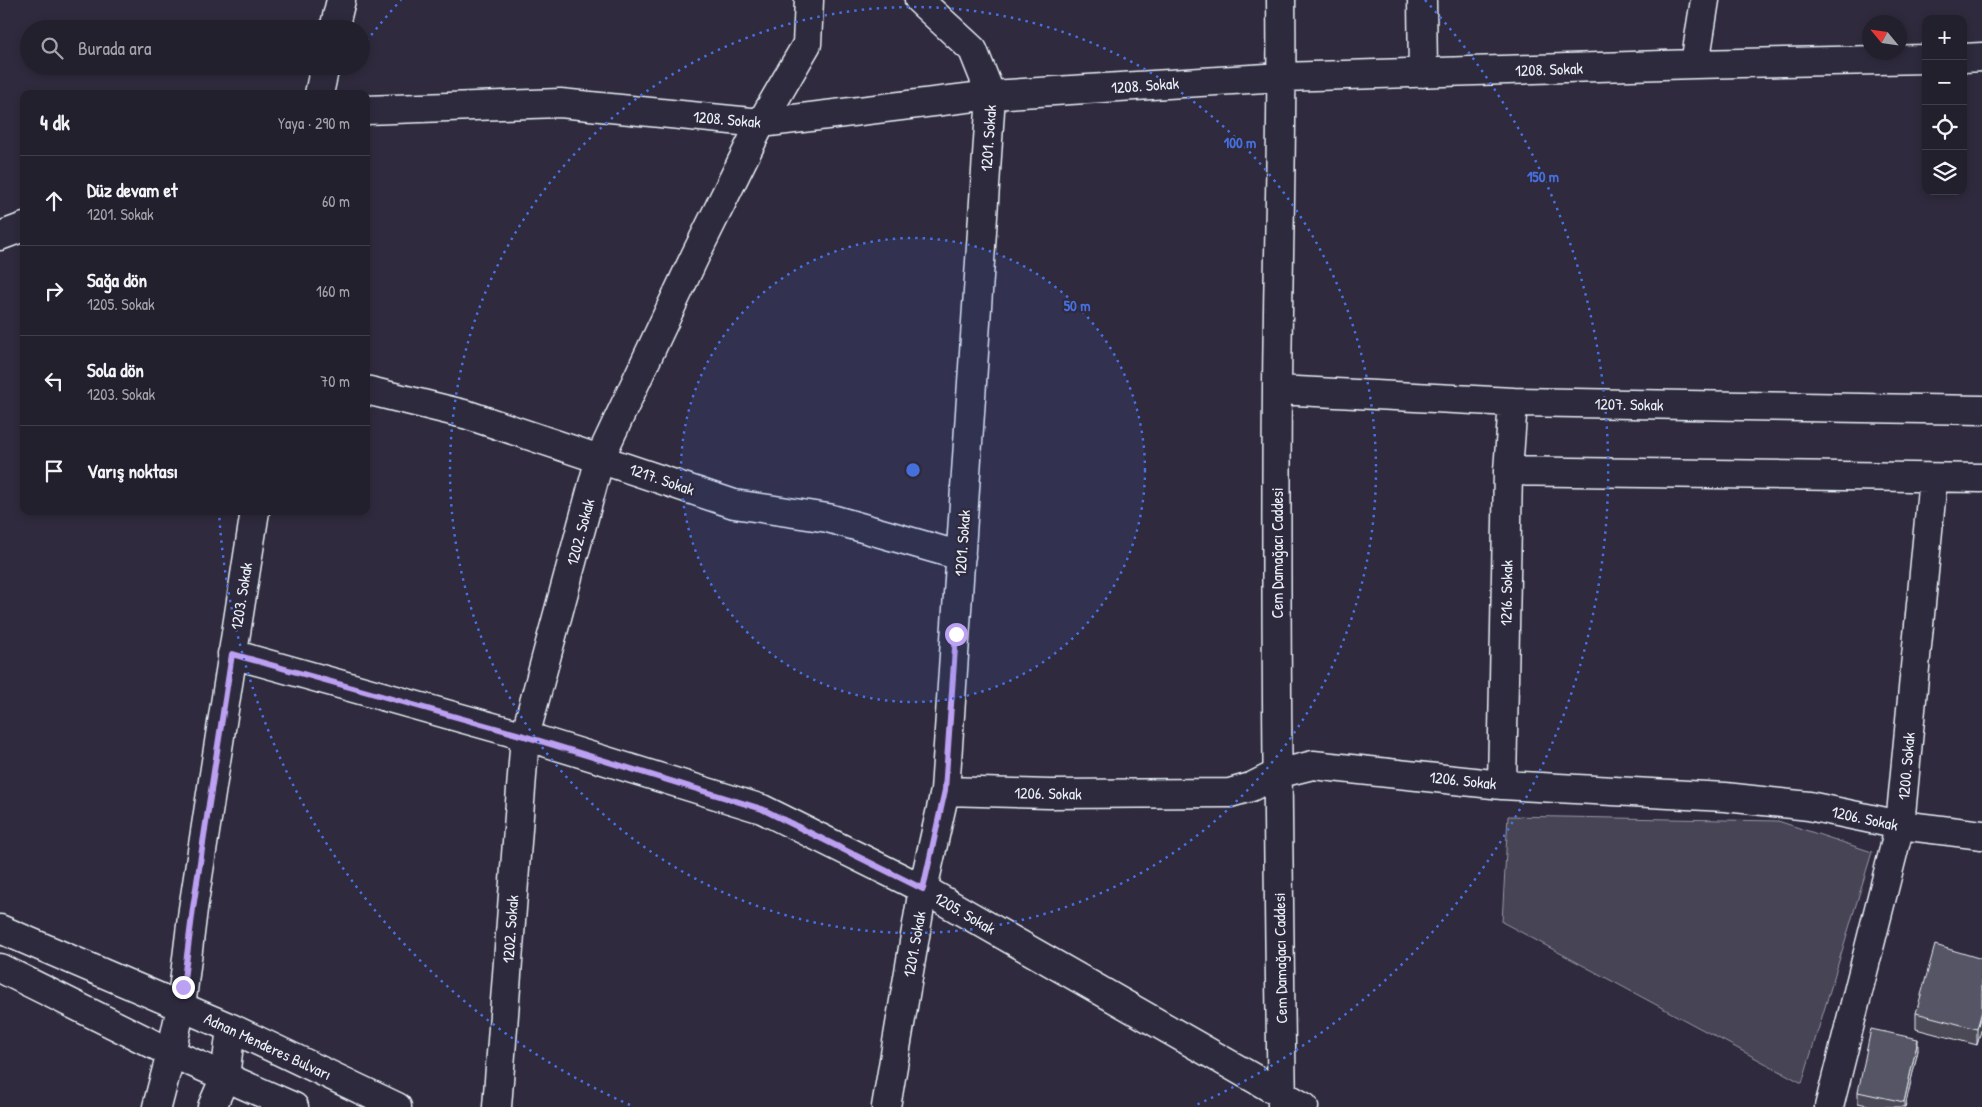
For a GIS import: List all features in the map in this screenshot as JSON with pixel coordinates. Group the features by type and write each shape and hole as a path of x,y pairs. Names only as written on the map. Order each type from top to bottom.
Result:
{"street":[{"path":"336,20 341,0"},
{"name":"1202. Sokak","path":"497,1107 524,736 600,458 696,254 761,123 807,44 809,0"},
{"name":"1201. Sokak","path":"886,1107 923,889 945,790 991,95 973,50 919,0"},
{"name":"Cem Damağacı Caddesi","path":"1282,0 1277,390 1277,774 1290,1103"},
{"path":"1422,0 1424,73"},
{"path":"1695,64 1705,0"},
{"path":"1967,58 1982,57"},
{"name":"1208. Sokak","path":"370,110 560,103 761,123 991,95 1282,76 1922,59"},
{"path":"320,90 323,75"},
{"path":"0,236 20,228"},
{"name":"1207. Sokak","path":"1277,390 1513,402 1982,410"},
{"name":"1217. Sokak","path":"370,391 468,415 734,504 828,518 961,556"},
{"name":"1216. Sokak","path":"1502,784 1508,471 1513,402"},
{"path":"1508,471 1982,478"},
{"name":"1200. Sokak","path":"1829,1107 1900,825 1933,478"},
{"name":"1203. Sokak","path":"157,1107 171,1053 180,1007 193,908 254,515"},
{"name":"1205. Sokak","path":"232,654 524,736 762,809 923,889 1290,1103"},
{"name":"1206. Sokak","path":"945,790 1049,794 1230,793 1251,787 1277,774 1313,765 1502,784 1726,797 1809,806 1900,825 1982,835"},
{"name":"Adnan Menderes Bulvarı","path":"0,929 231,1028 397,1107"},
{"path":"0,968 171,1053 294,1107"},
{"path":"212,1107 225,1077 231,1028"}],"shaded area":[{"path":"1508,816 1778,821 1872,852 1802,1083 1502,922"}],"building":[{"path":"1935,945 1982,959 1982,1011 1977,1029 1916,1013"},
{"path":"1871,1029 1918,1039 1904,1102 1858,1092"}],"route":[{"path":"183,987 193,908 232,654 524,736 762,809 923,889 945,790 956,634"}]}
